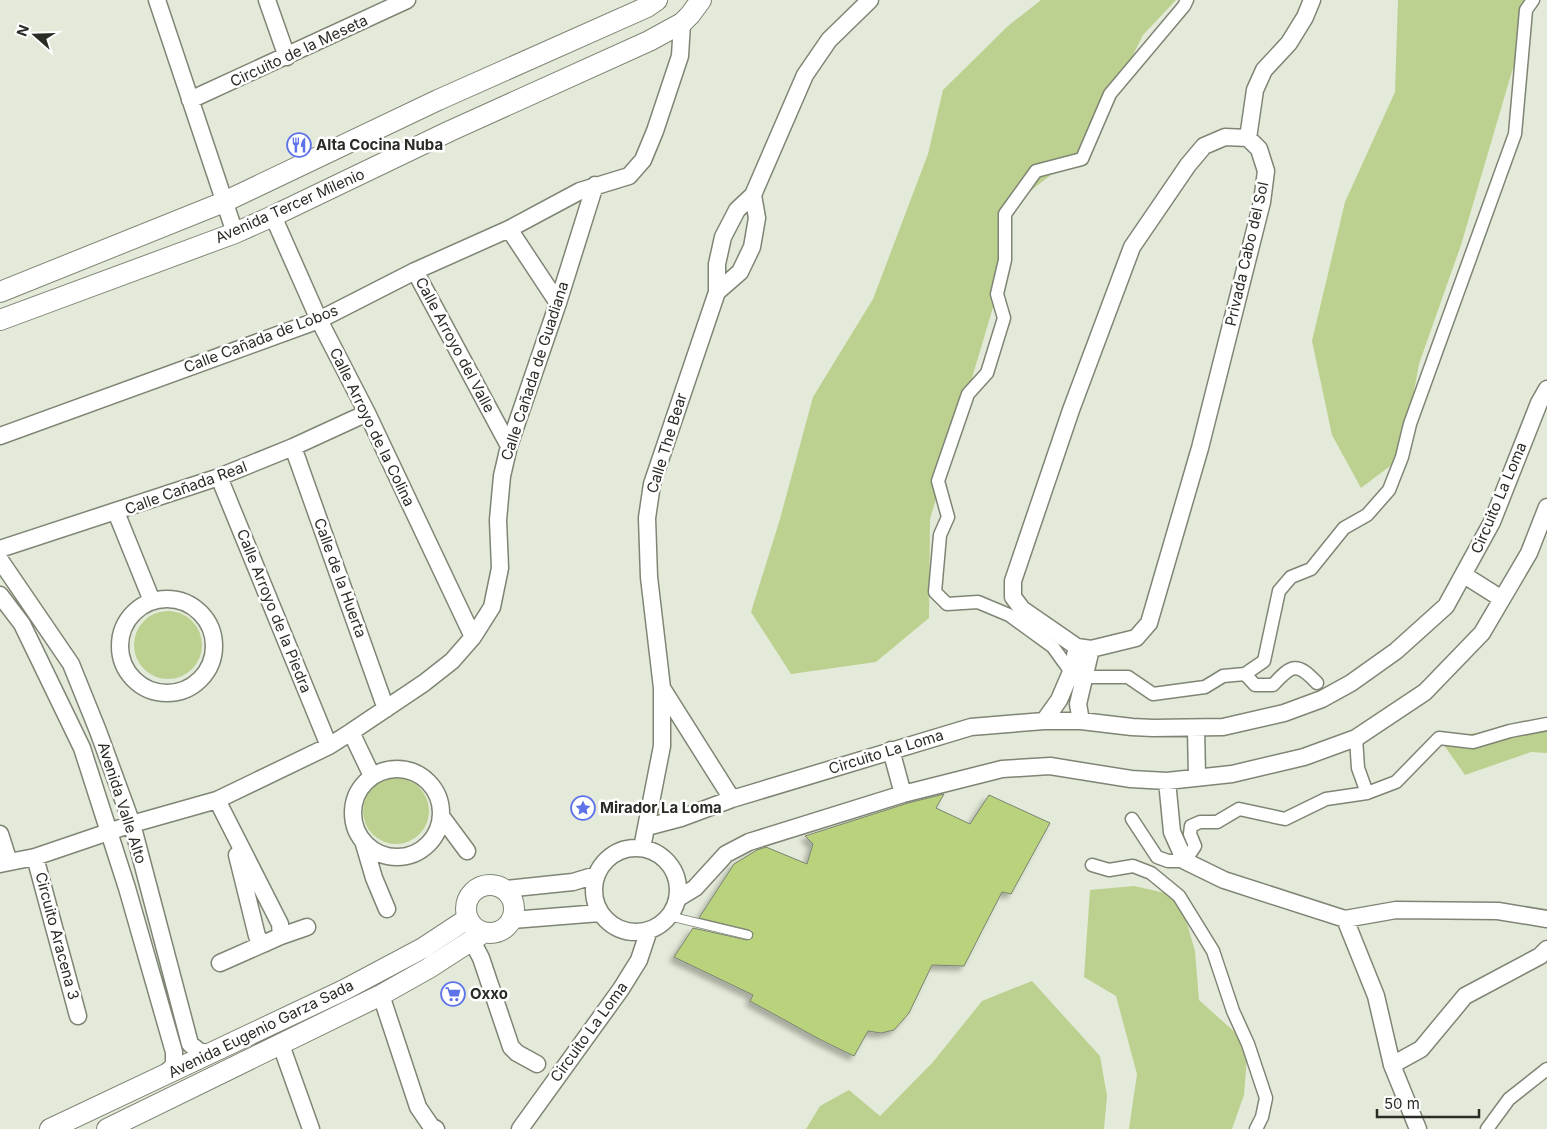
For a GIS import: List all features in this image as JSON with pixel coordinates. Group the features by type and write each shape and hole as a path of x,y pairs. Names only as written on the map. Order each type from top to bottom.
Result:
{"street":[{"path":"157,0 235,232"},
{"path":"267,0 286,57"},
{"name":"Circuito de la Meseta","path":"190,100 286,57 387,5 407,0"},
{"name":"Avenida Tercer Milenio","path":"0,292 34,280 224,202 438,100 647,7 657,0"},
{"name":"Avenida Tercer Milenio","path":"0,320 273,216 450,131 649,41 682,23 701,0"},
{"name":"Calle The Bear","path":"642,848 662,746 662,688 649,578 647,518 652,484 717,292 717,264 723,237 737,210 753,195 805,75 828,40 870,0"},
{"path":"1187,0 1110,94 1082,159 1036,171 1005,214 1005,260 997,294 1004,318 987,373 968,394 938,481 948,517 940,534 935,592 947,604 978,602 1009,615 1054,647 1077,674 1128,677 1154,694 1205,688 1223,676 1245,674 1264,661 1279,591 1291,577 1311,569 1344,528 1367,514 1389,490 1402,458 1410,424 1515,134 1526,10 1533,0"},
{"path":"1081,721 1078,704 1077,674 1084,648 1022,609 1013,597 1012,581 1132,246 1188,165 1204,146 1225,137 1248,138 1255,90 1264,70 1289,43 1305,17 1312,0"},
{"path":"595,185 629,176 643,160 655,131 680,56 682,23"},
{"path":"438,100 450,131"},
{"name":"Privada Cabo del Sol","path":"1084,648 1136,638 1149,622 1200,448 1262,202 1266,171 1259,149 1248,138"},
{"name":"Calle Cañada de Lobos","path":"0,436 319,320 595,185"},
{"name":"Calle Cañada de Guadiana","path":"4,863 35,856 132,824 217,800 329,746 351,732 424,683 452,661 473,637 492,607 500,568 498,520 502,476 509,446 558,303 595,185"},
{"path":"717,292 740,272 752,247 757,218 753,195"},
{"name":"Calle Arroyo de la Colina","path":"273,216 319,320 367,413 473,637"},
{"path":"510,228 558,303"},
{"name":"Calle Arroyo del Valle","path":"415,272 509,446"},
{"path":"34,280 44,304"},
{"name":"Circuito La Loma","path":"647,827 681,818 732,799 971,727 1044,721 1081,721 1132,728 1223,727 1284,713 1322,699 1351,683 1396,651 1446,606 1492,522 1539,403 1547,389"},
{"name":"Calle Cañada Real","path":"0,550 219,477 293,447 367,413"},
{"name":"Calle de la Huerta","path":"293,447 386,709"},
{"name":"Calle Arroyo de la Piedra","path":"219,477 329,746"},
{"path":"677,899 695,888 726,854 736,848 903,794 1002,769 1050,766 1131,779 1159,780 1232,774 1304,757 1356,738 1425,692 1482,633 1529,553 1547,506"},
{"path":"116,512 152,601"},
{"name":"Avenida Valle Alto","path":"0,560 71,664 132,824 190,1044 199,1051 210,1054"},
{"path":"1464,575 1502,599"},
{"name":"Avenida Valle Alto","path":"0,595 22,624 82,748 127,888 174,1052 174,1065 162,1077"},
{"path":"168,598 184,601 192,605 199,610 209,623 214,637 214,655 210,666 204,676 194,685 182,691 168,694 143,687 134,680 123,663 120,653 120,640 123,628 140,607 152,601 168,598"},
{"path":"1245,674 1254,685 1273,686 1284,673 1293,668 1304,670 1317,683"},
{"path":"1044,721 1077,674"},
{"name":"Calle The Bear","path":"662,688 732,799"},
{"path":"1185,861 1195,846 1190,834 1191,826 1200,822 1217,822 1238,809 1285,819 1326,799 1367,793 1396,782 1439,738 1473,742 1510,731 1547,724"},
{"path":"1196,728 1197,777"},
{"path":"351,732 372,776"},
{"path":"1356,738 1358,768 1367,793"},
{"path":"891,750 903,794"},
{"path":"364,844 377,853 391,857 406,856 419,851 430,842 438,830 442,816 440,802 435,789 425,778 413,771 399,768 384,770 372,776 361,787 354,800 352,816 356,831 364,844 374,878 387,910"},
{"path":"1159,780 1172,832 1185,861"},
{"path":"217,800 280,924 274,939"},
{"path":"442,816 467,851"},
{"path":"1132,819 1157,857 1168,862 1185,861 1224,880 1345,919 1396,910 1498,911 1547,919"},
{"path":"229,826 258,936 260,940 274,939"},
{"path":"0,834 4,863"},
{"path":"627,848 642,848 658,854 671,866 677,882 677,899 669,916 661,924 649,930 635,932 621,930 600,913 594,894 596,875 603,862 614,854 627,848"},
{"name":"Circuito Aracena 3","path":"35,856 78,1016"},
{"path":"1151,874 1168,862"},
{"path":"1092,865 1109,870 1133,866 1151,874 1179,896 1213,951 1233,1011 1248,1044 1266,1098 1262,1117 1256,1129"},
{"path":"505,889 574,882 596,875"},
{"path":"478,937 504,929 512,920 514,903 505,889 495,884 484,885 474,890 467,898 465,909 467,920 474,928 478,937 481,958 511,1047 517,1053 537,1064"},
{"path":"512,920 600,913"},
{"path":"1345,919 1376,996 1392,1065 1418,1129"},
{"name":"Avenida Eugenio Garza Sada","path":"107,1129 281,1045 467,920"},
{"path":"220,963 274,939 307,927"},
{"name":"Circuito La Loma","path":"520,1129 621,989 639,960 649,930"},
{"name":"Avenida Eugenio Garza Sada","path":"50,1129 210,1054 348,999 381,995 478,937"},
{"path":"1392,1065 1421,1049 1465,996 1540,956 1547,949"},
{"path":"381,995 418,1107 431,1126 436,1129"},
{"path":"281,1045 311,1129"},
{"path":"1488,1129 1509,1099 1547,1069"}],"lane":[{"path":"669,916 748,936"}],"green space":[{"path":"1041,0 1176,0 1143,35 1087,147 1011,206 997,294 930,519 929,618 876,662 791,674 751,612 780,519 813,397 873,299 928,154 943,90 1008,26"},
{"path":"1398,0 1535,0 1461,245 1419,364 1402,457 1361,488 1332,435 1312,341 1345,202 1395,92"},
{"path":"175,611 187,617 196,626 202,638 200,658 192,669 175,679 161,679 144,669 136,658 134,638 144,621 155,613"},
{"path":"1547,723 1547,753 1531,752 1465,775 1439,738"},
{"path":"396,778 409,780 424,793 427,798 429,811 427,824 414,839 409,842 396,844 383,842 368,829 365,824 363,811 365,798 378,783 383,780"},
{"path":"1134,886 1179,896 1195,951 1199,1000 1248,1044 1244,1095 1232,1129 1129,1129 1137,1074 1116,996 1084,977 1090,890"},
{"path":"1032,981 1100,1056 1107,1096 1104,1129 806,1129 820,1106 849,1090 880,1116 933,1062 982,1001"}],"building":[{"path":"944,794 936,808 970,824 989,795 1050,823 1011,894 1002,892 964,966 932,965 909,1013 894,1030 881,1033 868,1031 854,1056 750,1001 753,995 674,957 693,928 747,940 752,938 753,933 749,930 699,918 734,864 757,850 766,847 807,864 813,844 805,836 908,803"}],"place":[{"name":"Alta Cocina Nuba","path":"299,145"},
{"name":"Mirador La Loma","path":"583,808"},
{"name":"Oxxo","path":"453,994"}]}
